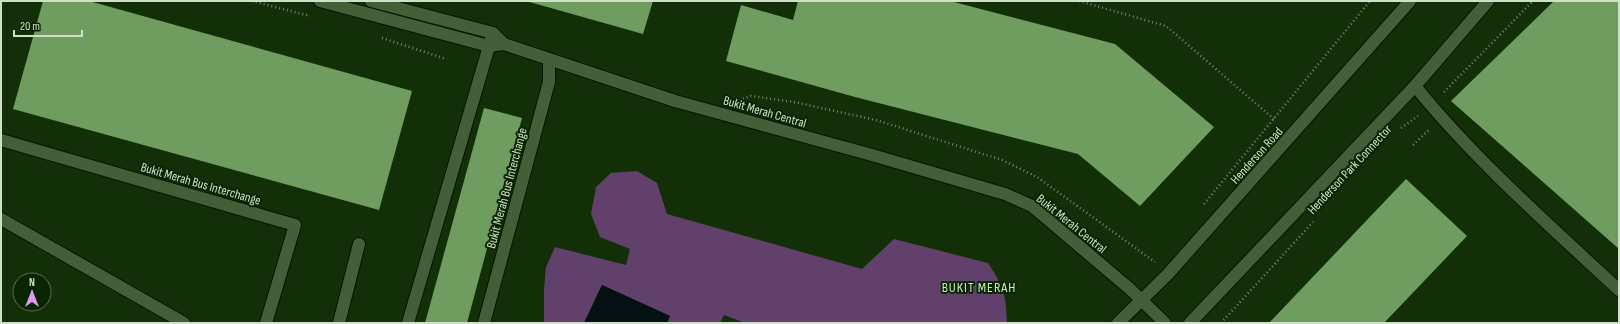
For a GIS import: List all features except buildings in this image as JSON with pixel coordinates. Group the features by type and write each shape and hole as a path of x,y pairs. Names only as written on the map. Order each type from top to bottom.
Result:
{"street":[{"name":"Bukit Merah Central","path":"320,1 489,46 504,44 675,101 872,155 1005,194 1032,206 1142,300 1165,323"},
{"path":"371,1 493,33 504,44"},
{"name":"Henderson Road","path":"1118,323 1174,268 1410,1"},
{"path":"1190,323 1415,86 1488,1"},
{"path":"452,37 456,24"},
{"path":"408,323 493,33"},
{"name":"Bukit Merah Bus Interchange","path":"484,323 549,82 549,60"},
{"path":"1415,86 1475,152 1523,200 1619,290"},
{"name":"Bukit Merah Bus Interchange","path":"1,140 295,225 266,323"},
{"path":"1,219 184,323"},
{"path":"339,323 359,244"}],"path":[{"path":"1079,1 1166,26 1274,119"},
{"path":"1200,209 1370,1"},
{"name":"Henderson Park Connector","path":"1396,132 1432,105 1533,1"},
{"path":"736,100 751,96 794,102 869,118 1002,160 1037,177 1156,263 1161,257"},
{"path":"1413,145 1432,127"},
{"name":"Henderson Park Connector","path":"1221,323 1317,218"}],"shaded area":[{"path":"637,171 657,183 667,214 862,269 894,239 988,263 1001,285 1005,298 1007,323 745,323 724,315 720,323 667,323 670,316 602,285 584,323 544,323 544,289 546,267 555,247 626,265 630,249 600,237 591,214 596,187 611,173"},
{"path":"602,285 670,316 667,323 584,323"}],"district":[{"name":"BUKIT MERAH","path":"979,287"}]}
